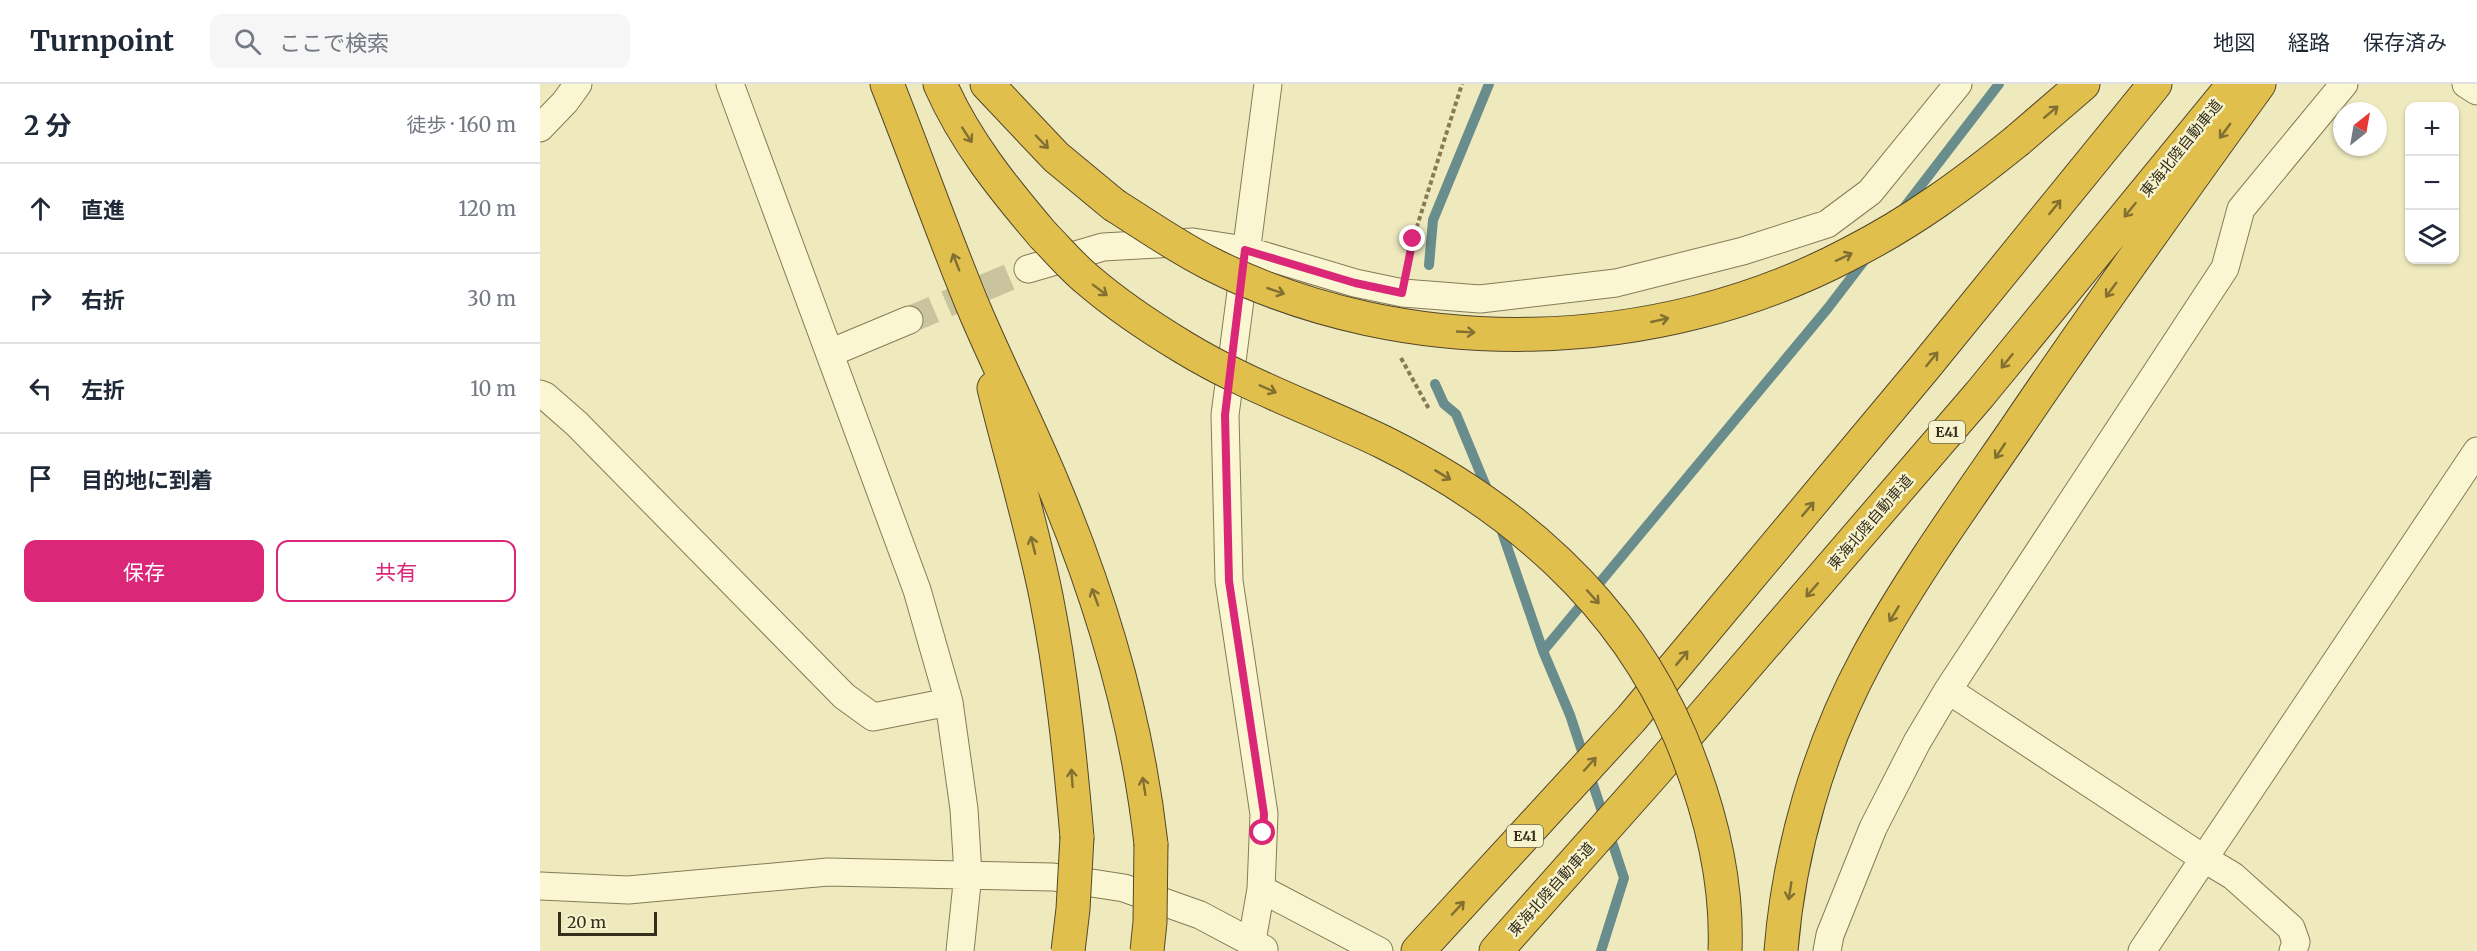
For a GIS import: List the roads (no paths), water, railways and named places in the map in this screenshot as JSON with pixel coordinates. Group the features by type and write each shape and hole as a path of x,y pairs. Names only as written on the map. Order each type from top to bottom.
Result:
{"highway":[{"path":"887,84 973,305 1053,483 1101,612 1122,678 1137,746 1151,844 1150,922 1147,951"},
{"path":"940,84 953,113 998,183 1043,235 1087,280 1134,315 1185,348 1243,378 1384,443 1480,498 1520,526 1589,592 1630,643 1651,677 1674,720 1695,771 1710,818 1721,870 1726,922 1725,951"},
{"path":"987,84 1056,157 1114,205 1210,264 1263,287 1321,307 1380,321 1444,331 1508,334 1575,332 1657,321 1710,308 1784,284 1850,254 1911,220 1966,182 2083,84"},
{"name":"E41","path":"1418,951 1631,719 1902,395 2155,84"},
{"name":"東海北陸自動車道","path":"1496,951 1654,773 1972,403 2234,84"},
{"path":"1781,951 1800,833 1835,726 1867,658 1922,568 2079,335 2259,84"},
{"path":"973,305 1046,595 1061,678 1071,757 1077,837 1068,951"}],"street":[{"path":"540,128 565,102 578,84"},
{"path":"730,84 917,590 949,702 964,809 968,874 960,951"},
{"path":"540,886 628,890 828,872 1053,877 1124,888 1200,915 1259,946 1264,814 1229,581 1225,415 1268,84"},
{"path":"1028,269 1103,247 1193,242 1245,250 1355,283 1402,293 1480,299 1616,283 1743,251 1827,224 1870,192 1958,84"},
{"path":"1827,951 1830,935 1873,828 1917,742 1948,690 2225,268 2241,209 2344,84"},
{"path":"2466,84 2477,91"},
{"path":"830,353 909,320"},
{"path":"540,394 578,424 844,696 873,717 949,702"},
{"path":"2142,951 2477,451"},
{"path":"1948,690 2233,876 2291,928 2296,942 2293,951"},
{"path":"1261,889 1379,951"}],"waterway":[{"path":"1429,265 1433,220 1489,84"},
{"path":"1903,209 1999,84"},
{"path":"1543,651 1828,308 1867,257"},
{"path":"1435,384 1444,404 1456,414 1489,494"},
{"path":"1499,523 1543,651 1570,715 1624,878 1601,951"}],"tunnel":[{"path":"909,320 1028,269"}]}
